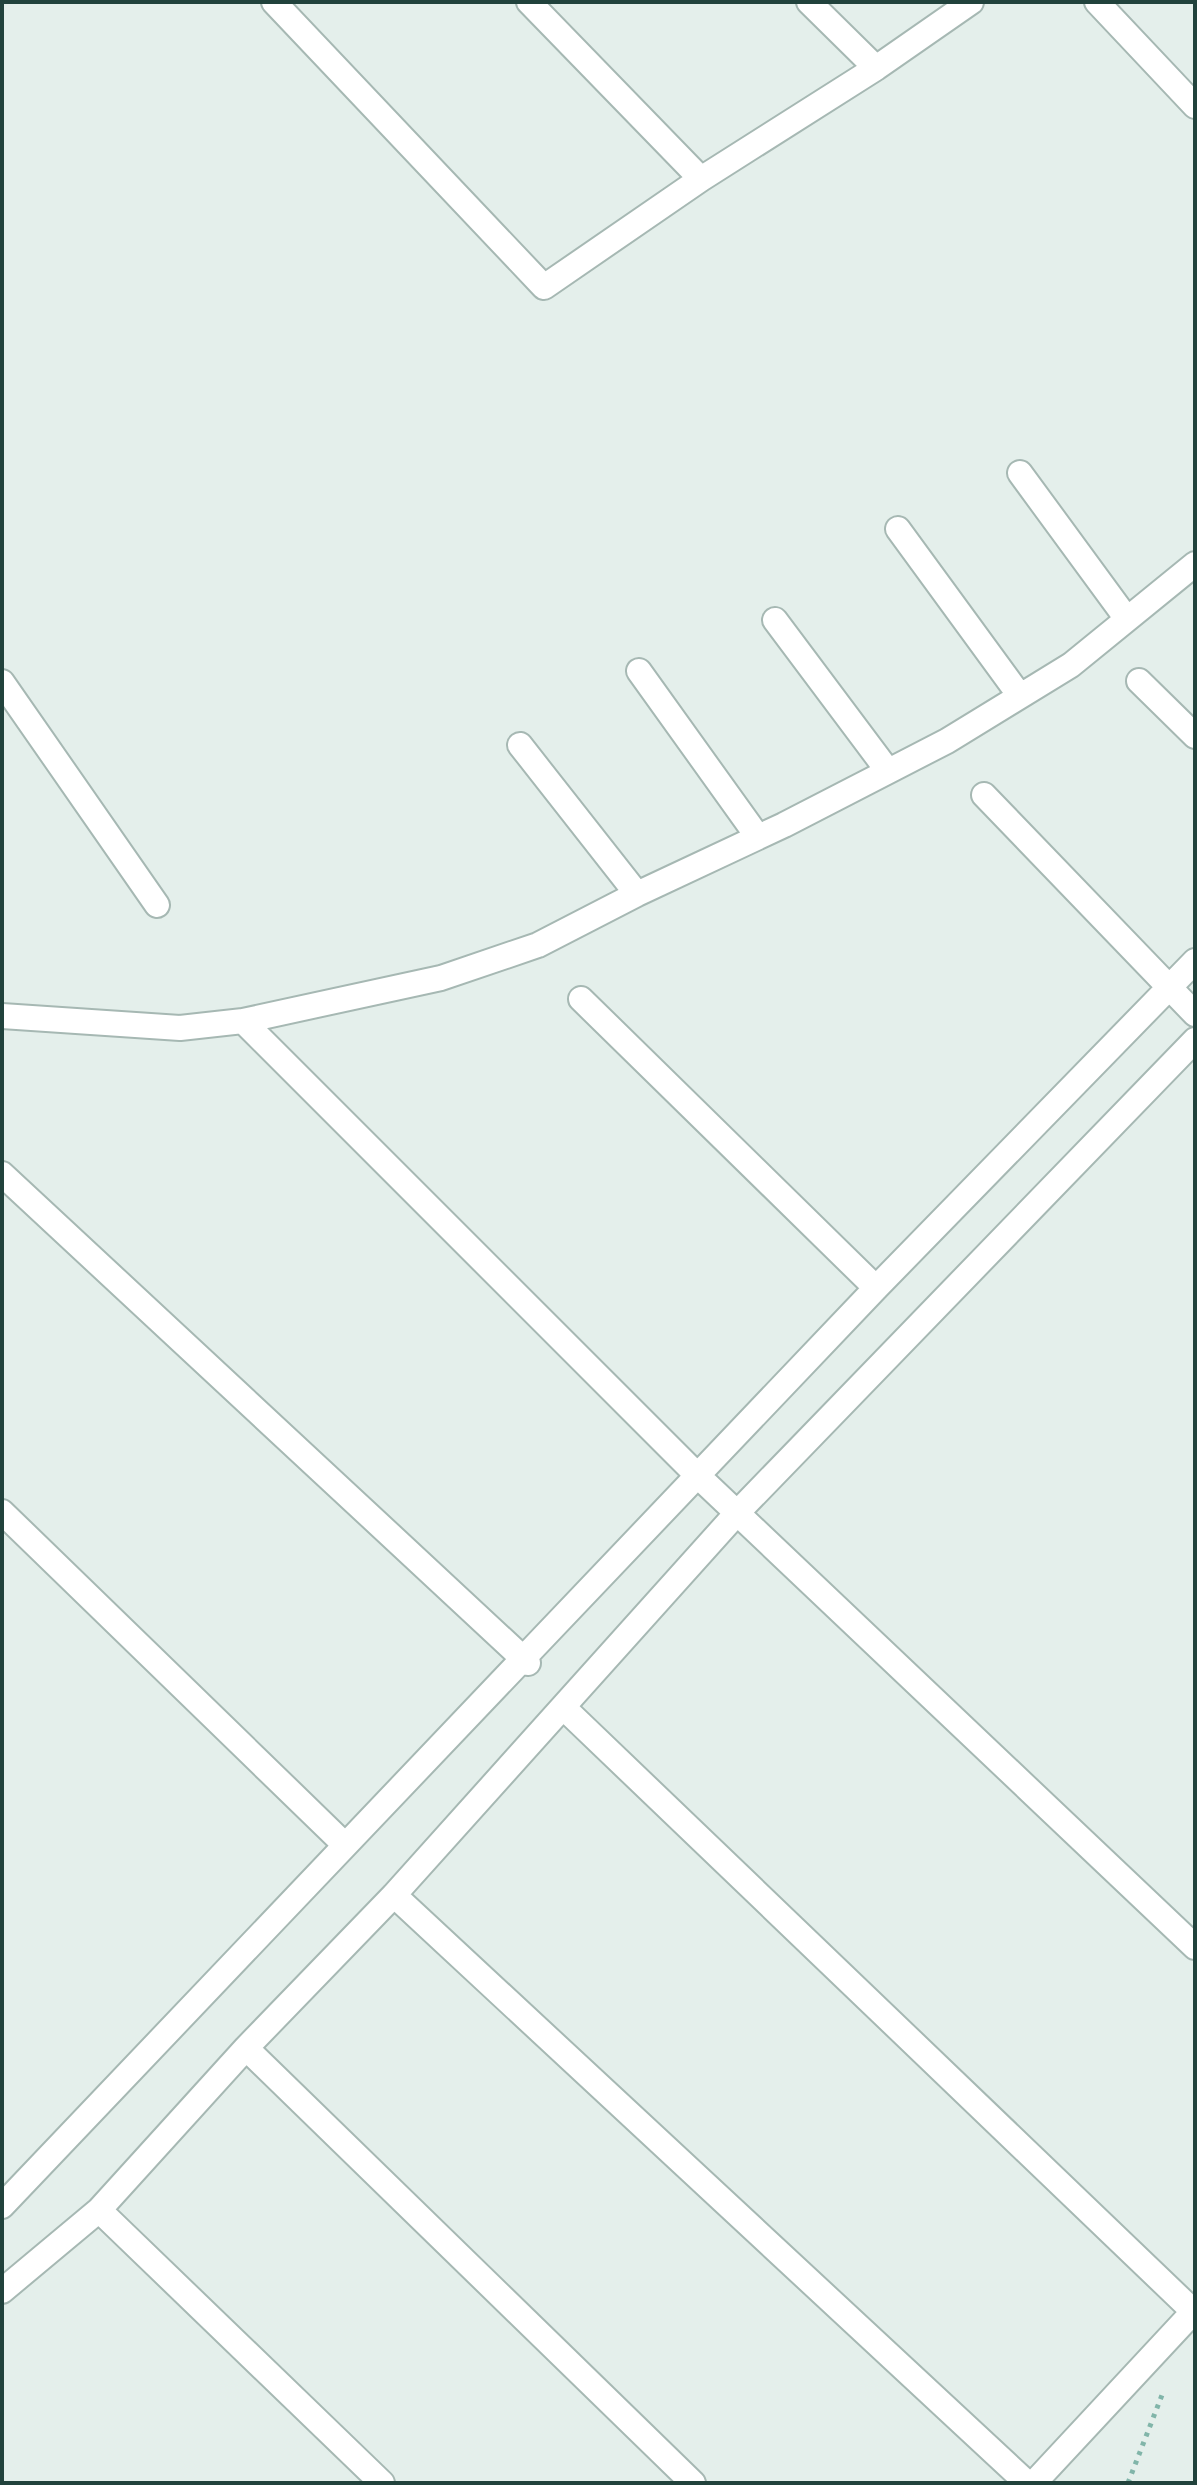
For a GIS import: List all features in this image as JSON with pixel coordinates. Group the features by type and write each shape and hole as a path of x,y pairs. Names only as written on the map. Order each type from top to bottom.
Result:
{"street":[{"path":"274,2 544,287 701,179 876,68 971,2"},
{"path":"529,2 701,179"},
{"path":"809,2 876,68"},
{"path":"1097,2 1195,106"},
{"path":"1020,473 1127,619"},
{"path":"898,529 1020,696"},
{"path":"2,1016 180,1028 243,1021 441,978 538,945 947,741 1071,665 1195,564"},
{"path":"775,620 888,771"},
{"path":"639,671 758,837"},
{"path":"1139,681 1195,736"},
{"path":"2,682 157,905"},
{"path":"520,745 637,894"},
{"path":"984,795 1195,1014"},
{"path":"2,2206 345,1845 526,1660 876,1288 1195,961"},
{"path":"581,999 876,1288"},
{"path":"243,1021 697,1475 1195,1947"},
{"path":"2,2291 99,2210 246,2048 394,1895 737,1513 1195,1040"},
{"path":"2,1174 526,1660"},
{"path":"2,1512 345,1845"},
{"path":"563,1707 1194,2311 1034,2483"},
{"path":"394,1895 1027,2483"},
{"path":"246,2048 693,2483"},
{"path":"99,2210 382,2483"}]}
